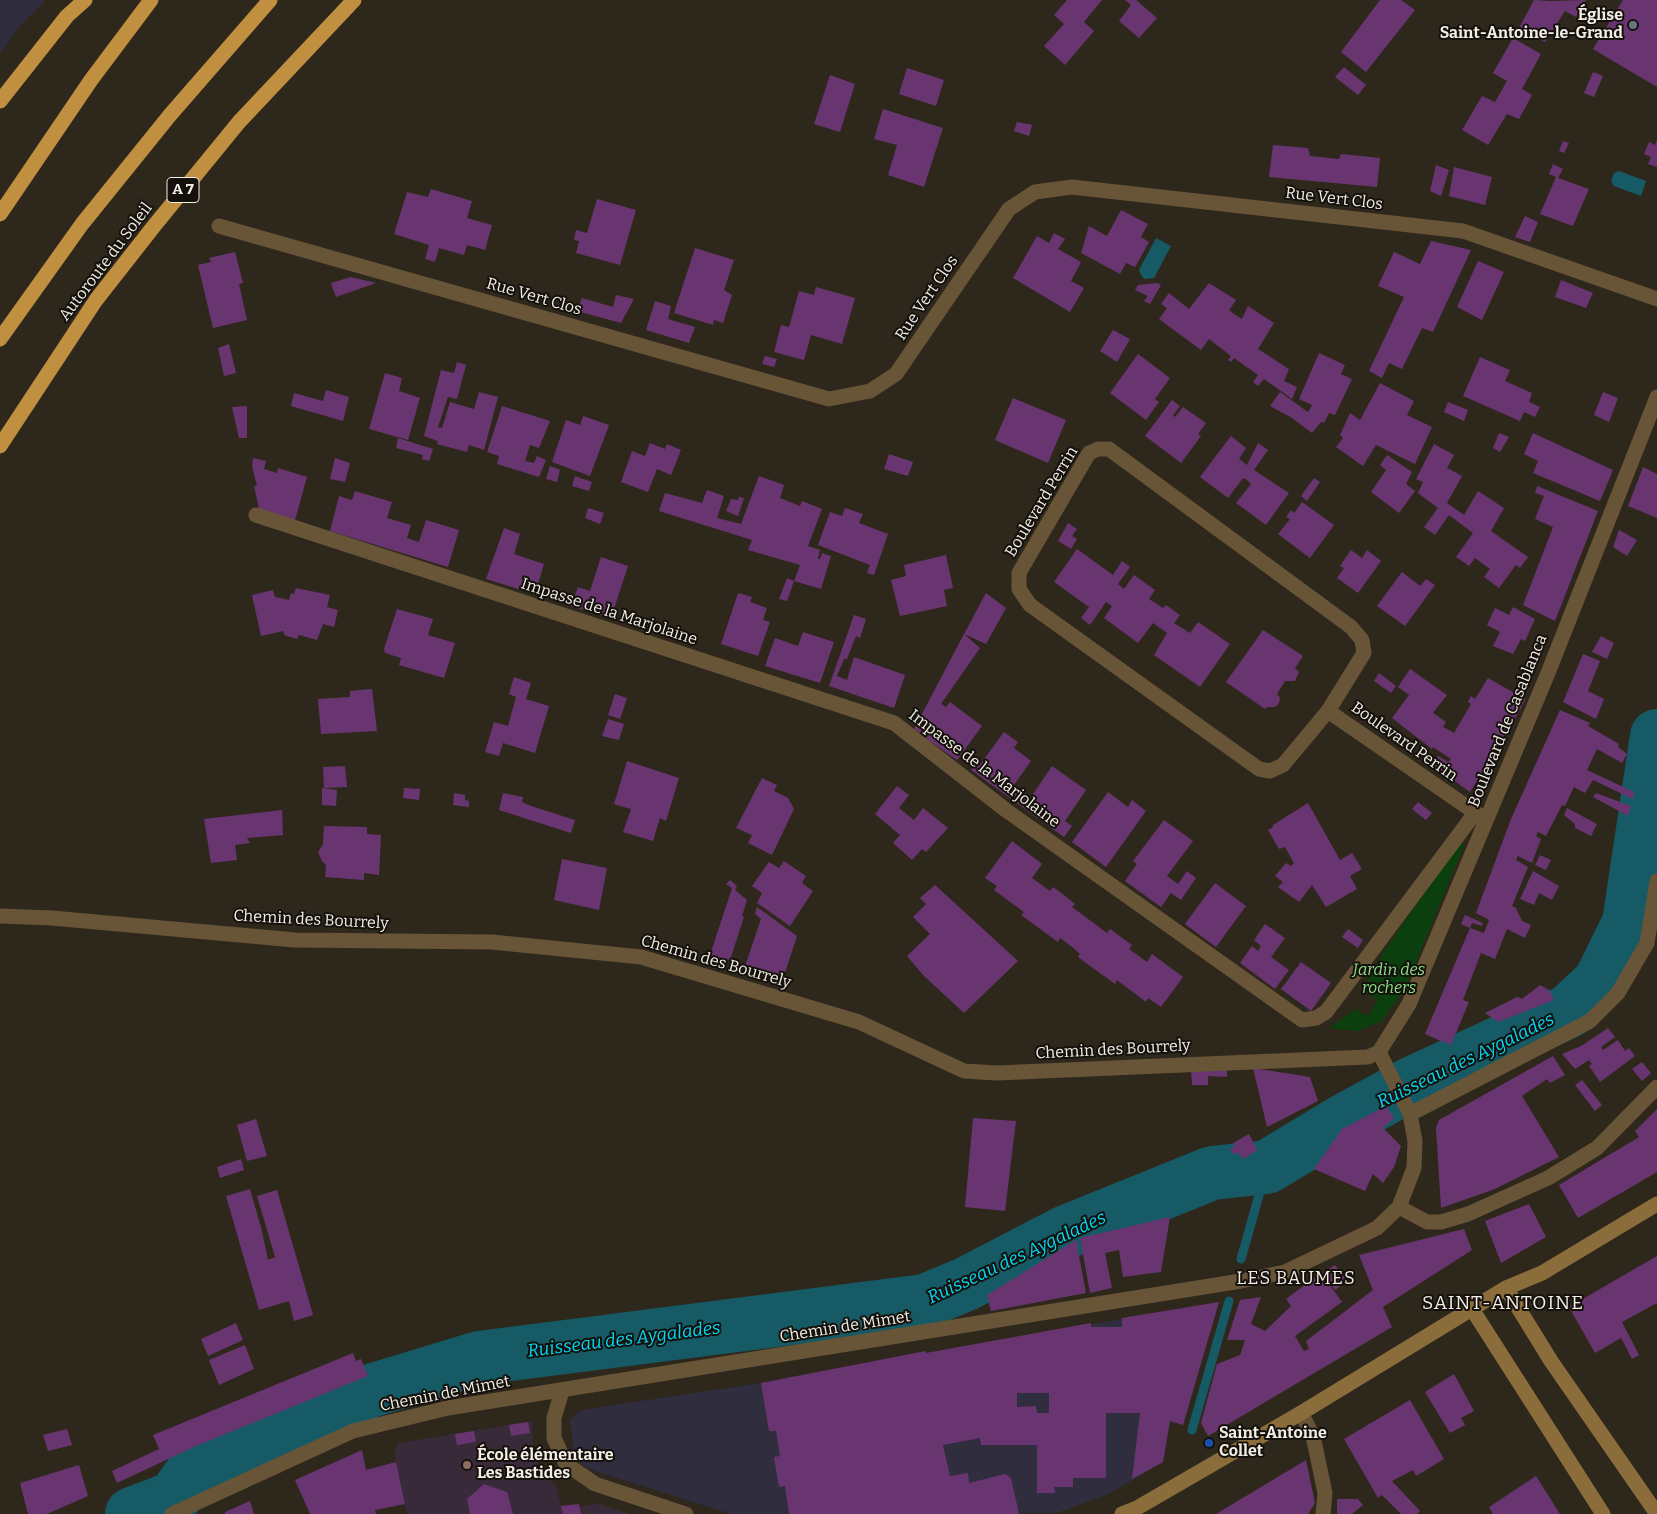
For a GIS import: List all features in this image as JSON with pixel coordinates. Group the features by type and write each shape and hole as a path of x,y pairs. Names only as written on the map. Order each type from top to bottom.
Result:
{"highway":[{"path":"0,101 67,16 85,0"},
{"path":"0,214 91,80 151,0"},
{"path":"0,339 82,224 170,115 270,0"},
{"name":"Autoroute du Soleil","path":"0,446 96,300 154,226 239,122 354,0"}],"main road":[{"path":"1122,1514 1137,1508 1301,1413 1506,1288 1542,1273 1657,1204"},
{"path":"1506,1288 1551,1361 1657,1514"},
{"path":"1472,1309 1603,1514"}],"street":[{"name":"Rue Vert Clos","path":"219,226 829,399 870,391 896,374 1008,209 1035,192 1072,187 1463,231 1657,299"},
{"name":"Boulevard de Casablanca","path":"1379,1052 1410,1004 1481,816 1548,673 1657,397"},
{"name":"Boulevard Perrin","path":"1098,449 1109,449 1351,627 1362,640 1364,653 1328,711 1283,765 1270,771 1259,769 1030,605 1019,590 1019,573 1089,453 1098,449"},
{"name":"Impasse de la Marjolaine","path":"256,515 894,723 1007,810 1302,1020 1316,1018 1326,1012 1481,816"},
{"name":"Boulevard Perrin","path":"1328,711 1481,816"},
{"path":"1410,1114 1590,1021 1618,992 1647,943 1657,881"},
{"name":"Chemin des Bourrely","path":"0,916 52,918 295,940 492,942 641,957 860,1022 964,1071 997,1073 1368,1056 1379,1052"},
{"path":"1379,1052 1410,1114 1415,1141 1414,1168 1399,1207 1427,1222 1441,1222 1468,1214 1548,1178 1597,1148 1657,1087"},
{"name":"Chemin de Mimet","path":"172,1514 353,1431 448,1408 1241,1281 1292,1268 1377,1228 1399,1207"},
{"path":"562,1391 554,1418 554,1438 566,1464 595,1484 686,1514"},
{"path":"1301,1413 1313,1436 1325,1493 1324,1514"}],"shaded area":[{"path":"0,0 46,0 20,26 0,53"},
{"path":"1219,1302 1183,1425 1170,1421 1163,1462 1109,1494 1057,1513 731,1514 592,1470 582,1465 574,1455 570,1421 576,1413 587,1409 761,1383 926,1351 926,1353"},
{"name":"École élémentaire Les Bastides","path":"532,1421 533,1451 541,1471 556,1486 561,1506 579,1504 580,1507 597,1503 630,1514 407,1514 394,1454 398,1443"}],"green space":[{"name":"Jardin des rochers","path":"1461,841 1464,845 1404,991 1381,1021 1358,1031 1329,1028 1356,1009 1368,1016 1378,1000 1362,990 1385,950"}],"water":[{"path":"1619,171 1646,181 1641,196 1614,186 1611,181 1614,173"},
{"path":"1156,238 1171,246 1154,278 1145,279 1139,270"}],"building":[{"path":"1067,0 1102,0 1084,22 1094,31 1065,65 1044,46 1064,24 1054,15"},
{"path":"1125,0 1136,0 1157,18 1139,38 1119,21 1131,5"},
{"path":"1380,0 1401,0 1415,10 1366,72 1341,52"},
{"path":"1534,0 1586,0 1576,17 1565,11 1545,42 1519,28"},
{"name":"Église Saint-Antoine-le-Grand","path":"1623,0 1657,0 1657,87 1593,49"},
{"path":"1513,38 1541,54 1522,89 1532,95 1519,119 1507,114 1488,145 1462,130 1482,96 1495,102 1507,81 1493,73"},
{"path":"1344,67 1366,85 1358,95 1335,77"},
{"path":"907,68 944,80 936,106 899,94"},
{"path":"1593,72 1603,76 1594,97 1584,93"},
{"path":"830,75 855,84 840,132 814,124"},
{"path":"883,109 943,128 924,187 888,175 897,145 874,139"},
{"path":"1017,122 1032,125 1029,136 1014,131"},
{"path":"1657,140 1657,167 1648,164 1651,157 1644,154 1649,142 1655,145"},
{"path":"1563,141 1569,143 1564,153 1559,151"},
{"path":"1273,145 1308,148 1310,156 1339,159 1341,154 1380,158 1377,187 1269,177"},
{"path":"1553,164 1563,169 1558,178 1589,189 1573,226 1540,214 1556,177 1549,174"},
{"path":"1436,165 1449,170 1441,196 1430,191"},
{"path":"1454,167 1492,177 1485,205 1449,196"},
{"path":"431,189 472,201 467,218 492,225 485,250 467,245 464,255 439,248 435,262 425,259 429,245 394,234 407,192 428,197"},
{"path":"597,199 636,210 620,265 576,253 579,241 574,240 576,230 587,233"},
{"path":"1121,210 1148,224 1141,237 1149,242 1135,267 1126,263 1120,274 1081,253 1089,226 1107,236"},
{"path":"1525,216 1538,222 1530,242 1515,237"},
{"path":"1054,233 1065,239 1058,249 1081,262 1071,281 1084,288 1070,312 1013,278 1037,236 1049,243"},
{"path":"1431,241 1471,250 1433,332 1422,328 1402,369 1389,363 1382,378 1369,371 1404,297 1378,286 1394,252 1420,264"},
{"path":"695,248 734,260 724,290 732,295 723,323 714,320 713,325 674,313"},
{"path":"235,252 243,283 239,284 247,320 213,328 198,265 211,262 209,258"},
{"path":"1478,261 1504,272 1482,320 1457,307"},
{"path":"351,277 376,283 336,297 331,283"},
{"path":"1561,280 1593,293 1586,308 1555,297"},
{"path":"1157,283 1161,285 1150,304 1144,301 1148,296 1135,290 1138,285"},
{"path":"1209,283 1236,300 1229,310 1242,319 1248,306 1274,323 1258,349 1289,369 1284,381 1297,387 1292,399 1264,379 1258,386 1253,382 1258,375 1234,358 1231,362 1228,360 1231,356 1209,339 1201,350 1159,319 1167,308 1161,304 1169,293 1189,309"},
{"path":"816,287 855,298 842,344 811,335 804,360 774,352 781,325 789,327 799,291 814,295"},
{"path":"616,295 634,299 621,323 577,311 582,298 613,307"},
{"path":"655,301 671,306 668,319 695,327 689,343 646,330"},
{"path":"1113,330 1130,339 1117,362 1100,351"},
{"path":"229,344 236,373 224,376 218,348"},
{"path":"1319,353 1345,365 1341,374 1352,379 1335,415 1329,413 1324,423 1321,422 1312,433 1292,418 1270,406 1280,392 1308,412 1312,405 1299,399"},
{"path":"1138,354 1170,378 1155,399 1159,402 1146,420 1110,393"},
{"path":"765,356 777,359 774,367 762,364"},
{"path":"1480,357 1510,370 1505,381 1532,393 1529,402 1540,407 1535,417 1524,412 1520,421 1463,396"},
{"path":"457,362 466,365 457,399 448,397 438,427 442,428 450,402 474,409 479,392 498,397 484,450 469,445 467,452 437,444 438,441 424,436 441,370 454,373"},
{"path":"385,373 402,378 399,391 420,398 408,440 369,429"},
{"path":"1380,383 1414,401 1407,415 1432,427 1415,464 1376,445 1363,466 1336,447 1343,438 1340,435 1350,413 1360,420"},
{"path":"326,390 349,397 343,421 291,406 294,393 323,401"},
{"path":"1603,392 1618,398 1609,422 1594,415"},
{"path":"1013,398 1066,420 1048,463 995,440"},
{"path":"1172,400 1180,406 1173,415 1175,417 1183,407 1206,423 1198,434 1201,436 1181,463 1145,436"},
{"path":"1448,402 1468,410 1464,421 1444,412"},
{"path":"247,406 247,438 239,438 232,407"},
{"path":"502,406 550,421 539,448 530,445 525,461 534,463 537,456 546,460 539,477 497,464 499,456 487,452"},
{"path":"583,416 609,425 590,476 552,462 566,420 580,425"},
{"path":"1499,433 1509,437 1500,452 1493,448"},
{"path":"1533,433 1613,470 1600,501 1533,473 1538,461 1524,454"},
{"path":"1231,436 1246,448 1239,459 1247,465 1258,443 1268,450 1254,470 1289,493 1266,525 1236,503 1251,484 1247,480 1243,478 1228,498 1200,477"},
{"path":"398,438 433,449 429,461 422,459 423,455 396,448"},
{"path":"650,443 665,449 667,444 681,450 671,475 657,469 648,492 621,482 632,451 645,456"},
{"path":"1434,444 1454,455 1447,468 1462,476 1447,503 1464,515 1478,491 1504,508 1491,531 1528,557 1520,568 1516,565 1499,588 1484,577 1490,569 1475,558 1469,566 1456,557 1473,533 1449,515 1435,535 1424,527 1438,508 1418,493 1423,482 1416,479"},
{"path":"889,454 913,462 908,476 884,469"},
{"path":"1387,455 1412,472 1406,484 1415,491 1399,513 1371,492 1386,470 1380,465"},
{"path":"253,458 266,461 264,469 277,473 278,468 307,477 295,520 259,509 254,486 257,486 252,466"},
{"path":"335,458 350,463 345,482 330,479"},
{"path":"550,466 560,470 557,482 546,479"},
{"path":"1643,467 1657,474 1657,518 1628,506"},
{"path":"575,476 592,482 589,491 572,486"},
{"path":"759,476 784,485 780,498 800,506 802,501 822,509 808,546 820,550 818,559 820,559 822,553 831,556 821,589 794,581 800,565 748,550 752,540 659,511 665,493 702,503 707,490 724,496 717,518 741,524"},
{"path":"1314,478 1320,482 1307,501 1301,496"},
{"path":"1537,486 1598,511 1555,621 1523,605 1553,527 1535,519 1544,496 1535,493"},
{"path":"355,491 392,502 387,518 411,525 407,538 419,542 426,520 459,530 448,567 330,531 339,496 352,500"},
{"path":"739,497 744,498 738,516 726,511 731,499 738,500"},
{"path":"1302,502 1334,525 1310,558 1278,534 1290,519 1286,517 1291,510 1294,513"},
{"path":"588,508 604,513 600,524 585,518"},
{"path":"845,508 863,514 859,523 888,534 874,575 867,573 870,565 818,545 830,512 842,516"},
{"path":"1068,523 1077,529 1072,536 1077,539 1071,549 1058,541"},
{"path":"504,528 520,534 514,554 544,564 535,594 486,579"},
{"path":"1619,530 1637,540 1627,556 1613,547"},
{"path":"1077,549 1113,575 1122,561 1130,567 1118,584 1124,589 1134,575 1155,590 1149,599 1163,608 1166,605 1180,615 1174,623 1190,633 1198,622 1230,644 1200,687 1154,655 1167,633 1153,623 1138,643 1104,618 1112,606 1106,602 1090,625 1081,618 1089,607 1054,582"},
{"path":"1351,550 1362,558 1367,550 1381,561 1358,593 1337,578 1344,568 1340,566"},
{"path":"946,555 953,588 944,590 947,606 900,616 891,580 906,576 904,565"},
{"path":"601,557 628,566 611,618 571,606 578,587 590,591"},
{"path":"1402,572 1420,586 1426,579 1435,585 1405,626 1377,606"},
{"path":"787,578 794,581 787,601 779,599"},
{"path":"296,588 330,595 327,607 338,610 334,627 323,624 317,640 299,635 297,639 284,635 284,631 261,636 252,595 273,590 275,597 289,600 291,593 294,594"},
{"path":"738,593 752,597 750,602 767,608 763,620 770,622 758,656 721,644"},
{"path":"986,593 1006,608 986,644 964,634"},
{"path":"1513,607 1535,619 1525,641 1521,639 1513,654 1493,646 1500,632 1487,625 1495,608 1509,615"},
{"path":"397,609 433,619 428,635 455,643 444,678 399,665 401,658 385,653 384,649"},
{"path":"854,615 866,619 860,638 856,636 847,659 844,659 837,676 847,680 854,657 905,675 894,708 829,686"},
{"path":"1263,630 1303,656 1295,668 1299,672 1295,681 1285,681 1277,694 1280,698 1279,703 1275,707 1267,707 1265,709 1226,682"},
{"path":"803,632 834,642 820,683 765,666 775,638 798,646"},
{"path":"964,634 980,648 941,704 946,707 950,702 982,726 957,760 925,738 933,726 928,721 920,733 914,729"},
{"path":"1601,636 1614,643 1607,659 1592,652"},
{"path":"1583,654 1600,661 1588,691 1604,699 1596,719 1563,702"},
{"path":"1410,669 1447,695 1433,713 1446,722 1443,727 1454,733 1471,704 1468,702 1471,696 1475,699 1488,678 1525,699 1470,792 1432,765 1438,756 1448,762 1451,759 1433,747 1432,749 1392,718 1409,695 1398,687"},
{"path":"1379,673 1396,686 1391,693 1374,681"},
{"path":"514,677 531,683 526,699 549,706 535,753 503,743 499,756 485,752 494,722 508,726 516,697 509,694"},
{"path":"372,689 377,731 321,734 318,699 350,697 350,691"},
{"path":"615,694 627,698 620,719 608,715"},
{"path":"1560,710 1590,723 1588,726 1619,744 1618,747 1627,754 1622,763 1597,749 1587,770 1634,792 1633,799 1593,780 1585,793 1574,787 1565,806 1562,805 1546,836 1538,832 1536,836 1541,839 1532,863 1518,856 1516,860 1528,867 1512,906 1516,908 1522,921 1531,925 1525,938 1507,929 1495,959 1481,953 1463,1000 1469,1002 1451,1045 1446,1043 1447,1041 1443,1042 1425,1034 1470,928 1484,933 1489,920 1476,913 1511,819"},
{"path":"608,719 624,724 619,740 602,736"},
{"path":"1004,732 1018,742 1014,748 1031,761 1014,785 1031,797 1052,766 1086,790 1065,821 1072,826 1064,837 971,770 977,763 979,766"},
{"path":"627,761 679,778 666,821 660,818 653,841 623,832 631,809 614,804"},
{"path":"345,766 347,787 324,788 323,767"},
{"path":"762,778 777,785 774,791 788,798 794,809 772,855 748,843 752,835 736,828"},
{"path":"897,786 909,795 899,808 914,820 923,808 948,828 926,852 922,849 912,860 893,843 900,835 875,814"},
{"path":"322,788 337,790 336,806 322,805"},
{"path":"404,788 420,789 419,800 403,798"},
{"path":"1108,792 1128,807 1132,800 1146,811 1106,867 1072,842"},
{"path":"454,793 465,795 465,800 469,801 469,807 453,805"},
{"path":"503,793 523,797 522,802 531,806 575,820 571,833 499,810"},
{"path":"1596,793 1631,806 1628,816 1593,797"},
{"path":"1418,802 1432,813 1426,820 1412,809"},
{"path":"1308,803 1340,860 1352,853 1362,869 1350,876 1357,889 1326,907 1312,885 1299,902 1278,887 1283,882 1275,876 1286,863 1291,866 1294,863 1285,847 1279,849 1268,830"},
{"path":"1567,808 1597,824 1591,836 1575,828 1575,824 1564,815"},
{"path":"282,810 283,835 247,838 250,843 235,845 237,860 211,863 204,819"},
{"path":"1164,820 1193,841 1167,876 1178,884 1187,871 1196,878 1181,900 1171,893 1161,907 1125,881 1137,864 1133,861"},
{"path":"324,826 367,827 367,834 381,835 379,875 364,873 364,880 325,877 326,865 318,852 323,844"},
{"path":"1012,841 1042,864 1032,878 1050,891 1053,887 1064,895 1075,904 1072,907 1107,933 1110,929 1132,945 1129,949 1147,962 1152,954 1183,977 1161,1007 1148,998 1146,1002 1117,980 1115,984 1078,957 1080,954 1071,946 1060,938 1058,942 1021,915 1024,912 994,890 997,886 985,878"},
{"path":"1540,855 1551,860 1546,870 1535,865"},
{"path":"562,859 607,868 599,910 554,900"},
{"path":"784,861 806,876 802,883 813,891 790,926 757,903 762,893 752,886 769,862 779,868"},
{"path":"1533,871 1559,886 1552,900 1539,893 1534,905 1520,899"},
{"path":"730,880 737,886 735,890 747,900 742,916 744,917 730,960 710,955 732,888 726,884"},
{"path":"1215,883 1246,906 1216,947 1185,924"},
{"path":"935,885 1018,961 964,1013 923,975 907,956 930,934 913,917 926,904 920,898"},
{"path":"757,907 797,936 783,979 745,966 761,919 755,914"},
{"path":"1465,915 1483,923 1482,926 1472,923 1470,928 1461,924"},
{"path":"1265,924 1285,938 1271,957 1289,970 1275,989 1240,963 1252,946 1258,951 1261,946 1254,940"},
{"path":"1348,929 1363,940 1358,948 1342,937"},
{"path":"1301,962 1331,983 1311,1011 1281,989"},
{"path":"1540,985 1549,990 1554,1000 1498,1022 1485,1013 1517,997 1522,999"},
{"path":"1608,1028 1615,1037 1601,1047 1603,1050 1618,1040 1625,1051 1629,1048 1635,1056 1600,1082 1589,1066 1592,1064 1589,1060 1575,1069 1562,1054 1581,1046"},
{"path":"1553,1056 1565,1075 1550,1083 1547,1079 1522,1096 1559,1157 1495,1189 1441,1208 1436,1128 1439,1120"},
{"path":"1642,1062 1651,1073 1642,1081 1632,1069"},
{"path":"1227,1068 1227,1077 1208,1076 1208,1085 1192,1085 1191,1070"},
{"path":"1253,1068 1310,1077 1318,1101 1267,1127"},
{"path":"1582,1080 1602,1105 1595,1111 1575,1085"},
{"path":"1386,1106 1394,1118 1383,1128 1401,1146 1394,1167 1383,1183 1373,1174 1365,1191 1314,1169 1342,1129"},
{"path":"1657,1109 1657,1172 1578,1218 1559,1185 1639,1137 1635,1131"},
{"path":"973,1118 1016,1121 1005,1211 965,1207"},
{"path":"256,1119 267,1156 247,1161 237,1125"},
{"path":"1249,1134 1257,1150 1243,1159 1238,1152 1234,1155 1230,1149 1235,1146 1233,1143"},
{"path":"241,1159 244,1170 220,1178 217,1167"},
{"path":"250,1189 268,1260 275,1257 257,1196 277,1190 313,1315 294,1321 289,1301 259,1310 226,1196"},
{"path":"1529,1204 1546,1237 1501,1263 1485,1221"},
{"path":"1170,1217 1161,1272 1123,1277 1119,1250 1105,1253 1112,1288 1090,1293 1080,1238"},
{"path":"1464,1229 1472,1250 1383,1307 1392,1327 1208,1436 1201,1423 1217,1364 1240,1355 1245,1340 1227,1340 1240,1300 1261,1297 1251,1324 1265,1331 1291,1306 1286,1299 1321,1273 1342,1302 1295,1336 1304,1351 1309,1349 1306,1341 1373,1290 1359,1255"},
{"path":"1076,1240 1086,1293 991,1311 987,1295"},
{"path":"1657,1256 1657,1303 1622,1322 1639,1355 1632,1359 1621,1338 1595,1353 1569,1307"},
{"path":"1335,1265 1347,1281 1335,1290 1322,1273"},
{"path":"1219,1302 1183,1425 1170,1421 1163,1462 1132,1479 1140,1413 1106,1413 1106,1478 1073,1478 1073,1487 1054,1487 1055,1493 1037,1493 1037,1445 981,1445 980,1438 943,1445 950,1476 968,1473 969,1483 1005,1474 1011,1478 1019,1514 789,1514 785,1486 779,1487 774,1457 780,1456 776,1431 769,1431 761,1383 926,1351 926,1353 1091,1323 1091,1327 1122,1327 1122,1318","holes":["1017,1393 1049,1393 1049,1413 1037,1413 1036,1406 1017,1407"]},
{"path":"236,1323 243,1340 208,1356 201,1339"},
{"path":"245,1345 254,1369 219,1385 209,1360"},
{"path":"353,1353 356,1361 361,1359 368,1376 196,1446 117,1483 112,1471 159,1449 153,1435"},
{"path":"1454,1374 1474,1411 1461,1418 1465,1425 1450,1433 1425,1392"},
{"path":"1410,1400 1444,1459 1416,1476 1413,1470 1392,1481 1420,1511 1417,1514 1401,1514 1382,1495 1378,1498 1344,1439"},
{"path":"528,1422 530,1433 511,1436 509,1425"},
{"path":"67,1429 72,1445 48,1451 43,1435"},
{"path":"474,1431 476,1442 457,1445 455,1434"},
{"path":"362,1450 366,1470 396,1462 405,1504 375,1510 376,1514 310,1514 295,1480"},
{"path":"1306,1460 1315,1503 1308,1514 1216,1514"},
{"path":"79,1465 88,1496 47,1514 28,1514 20,1483"},
{"path":"1536,1476 1560,1514 1493,1514 1489,1507"},
{"path":"484,1484 507,1492 513,1514 470,1514 467,1499"},
{"path":"1337,1499 1358,1499 1363,1505 1352,1514 1339,1514 1337,1513"},
{"path":"250,1501 254,1514 225,1514 225,1512"},
{"path":"579,1504 581,1514 563,1514 561,1506"}],"waterway":[{"name":"Ruisseau des Aygalades","path":"132,1514 174,1498 189,1477 370,1391 479,1358 925,1301 966,1284 1066,1232 1212,1173 1267,1167 1340,1123 1413,1083 1569,1011 1600,982 1629,923 1657,736"},
{"path":"1241,1259 1267,1167"},
{"path":"1192,1430 1229,1301"}],"place":[{"name":"Église Saint-Antoine-le-Grand","path":"1633,25"},
{"name":"Saint-Antoine Collet","path":"1209,1443"},
{"name":"École élémentaire Les Bastides","path":"467,1465"}],"district":[{"name":"LES BAUMES","path":"1296,1279"},
{"name":"SAINT-ANTOINE","path":"1503,1304"}]}
